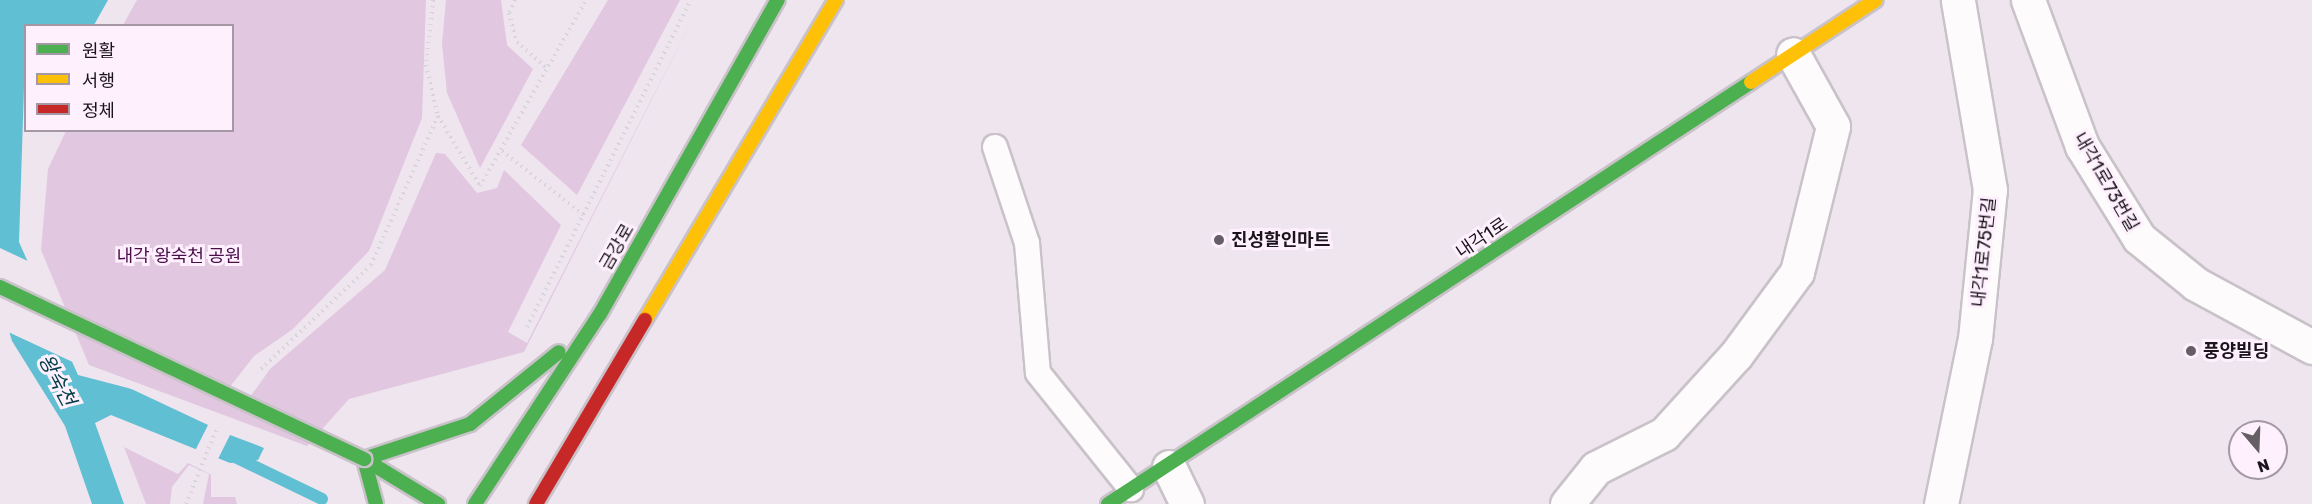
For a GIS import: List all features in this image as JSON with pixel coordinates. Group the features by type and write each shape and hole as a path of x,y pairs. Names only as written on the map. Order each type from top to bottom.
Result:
{"main road":[{"name":"금강로","path":"475,504 600,314 778,0"},
{"path":"536,504 836,0"},
{"name":"내각1로","path":"1108,504 1168,467 1876,0"},
{"path":"0,287 364,459 438,504"},
{"path":"364,459 470,424 525,385 600,314"},
{"path":"364,459 376,504"}],"street":[{"name":"내각1로75번길","path":"1941,504 1975,339 1990,190 1958,0"},
{"name":"내각1로73번길","path":"2028,0 2082,146 2139,238 2196,284 2312,347"},
{"path":"1567,504 1596,468 1664,434 1736,355 1797,272 1833,126 1793,54"},
{"path":"1168,467 1187,504"}],"lane":[{"path":"995,147 1027,243 1038,373 1131,489"}],"path":[{"path":"433,0 426,65 438,116 480,186 586,0"},
{"path":"515,0 509,14 517,42 548,69"},
{"path":"520,340 585,216 691,0"},
{"path":"252,379 371,265 438,116"},
{"path":"501,151 585,216"},
{"path":"186,504 188,492 221,420"}],"green space":[{"name":"내각 왕숙천 공원","path":"137,0 426,0 422,118 369,251 293,329 254,356 219,401 240,411 270,369 385,270 436,153 445,154 477,193 497,188 504,170 561,225 508,332 527,343 702,0 524,352 349,399 307,446 89,365 41,250 48,169 66,132 234,132 234,24 124,24"},
{"path":"446,0 501,0 507,45 533,69 480,168 447,93 442,44"},
{"path":"608,0 680,0 577,195 521,145"},
{"path":"124,447 178,474 188,463 210,474 211,497 235,497 237,504 203,504 209,474 189,465 172,487 170,504 146,504"}],"water":[{"name":"왕숙천","path":"0,0 108,0 95,24 24,24 19,242 78,375 151,394 264,448 258,460 230,463 111,415 95,423 124,504 92,504 65,426 12,341 0,302"}],"pier":[{"path":"0,248 32,263 77,364 6,331 0,312"},
{"path":"123,385 152,391 267,449 230,435 217,461 195,451 208,425"}],"waterway":[{"path":"231,455 322,499"}],"traffic: fast":[{"path":"475,504 600,314 778,0"},
{"path":"1108,504 1751,82"},
{"path":"0,287 364,459"},
{"path":"376,504 364,459 470,424 559,352"},
{"path":"364,459 438,504"}],"traffic: slow":[{"path":"645,320 836,0"},
{"path":"1751,82 1876,0"}],"traffic: jam":[{"path":"536,504 645,320"}],"place":[{"name":"진성할인마트","path":"1219,240"},
{"name":"풍양빌딩","path":"2191,351"}]}
